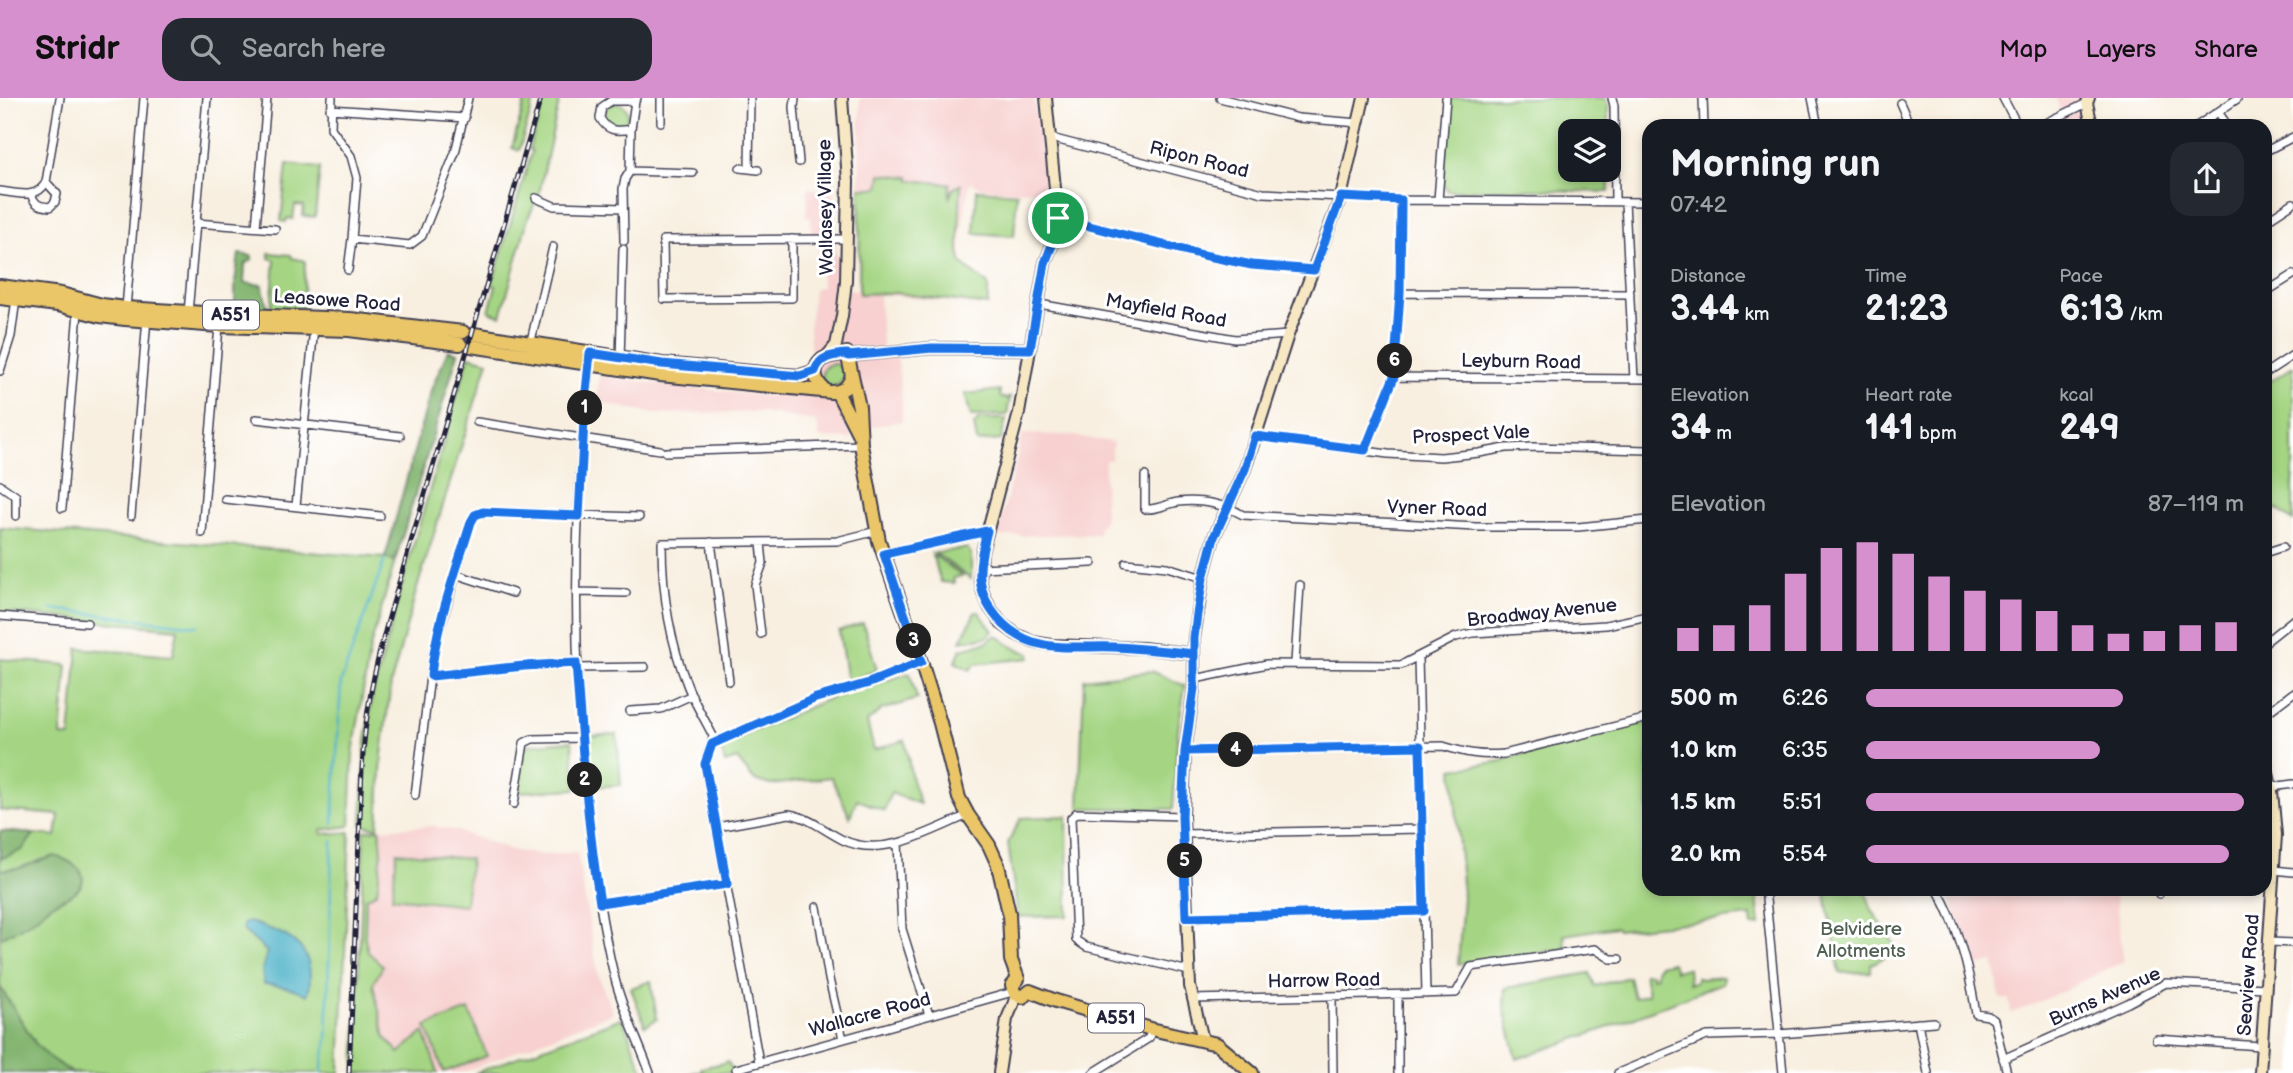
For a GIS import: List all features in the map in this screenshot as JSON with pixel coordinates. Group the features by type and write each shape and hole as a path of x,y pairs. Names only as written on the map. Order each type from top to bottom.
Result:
{"main road":[{"name":"Leasowe Road","path":"0,286 61,293 125,314"},
{"name":"Leasowe Road","path":"0,298 58,305 78,311 188,318 350,319 620,363 800,376 815,371"},
{"name":"Leasowe Road","path":"188,318 219,326 314,328 467,339"},
{"path":"860,440 831,391 817,382 815,371 826,357 847,355 877,531 940,723 959,798 989,845 998,865 1009,913 1011,960 1018,979 1013,983 1015,994 1023,997 1030,991"},
{"name":"Leasowe Road","path":"620,363 673,377 831,391"},
{"path":"831,391 847,386 852,375"},
{"name":"A551","path":"1018,979 1027,979 1031,985 1030,991 1056,1001 1151,1029 1217,1044 1252,1073"}],"street":[{"path":"0,191 31,194 38,192 46,182 60,98"},
{"path":"125,314 144,98"},
{"path":"188,318 207,98"},
{"path":"256,227 267,98"},
{"path":"332,98 331,128 351,156 357,178 348,270"},
{"path":"357,110 358,98"},
{"path":"352,239 410,245 422,236 455,153 468,98"},
{"path":"660,122 661,98"},
{"path":"750,98 745,169 758,170"},
{"path":"795,98 799,162"},
{"name":"Wallasey Village","path":"826,357 836,345 846,281 848,181 842,98"},
{"path":"1046,98 1058,218 1056,235 1045,263 1018,412 987,531 980,568 981,586 990,608 1002,624 1033,642 1143,648 1194,654"},
{"path":"1220,98 1298,118 1359,123"},
{"path":"1203,1040 1192,999 1189,971 1182,816 1185,751 1195,679 1194,654 1203,578 1214,537 1245,469 1288,335 1341,197 1364,98"},
{"path":"1438,200 1446,98"},
{"path":"1612,98 1615,201"},
{"path":"1703,98 1704,119"},
{"path":"1812,98 1816,119"},
{"path":"2003,98 2014,119"},
{"path":"620,363 623,189 630,172 631,129 636,99 611,101 602,107 600,118 604,127 612,131 631,129"},
{"path":"2208,119 2236,99"},
{"path":"2053,119 2088,100 2091,119"},
{"path":"1900,103 1906,119"},
{"path":"330,109 465,118"},
{"path":"2218,112 2223,119"},
{"path":"2272,147 2293,137"},
{"name":"Ripon Road","path":"1051,138 1264,193 1401,200 1642,202"},
{"path":"630,172 693,173"},
{"path":"31,194 34,203 50,207 57,194 46,182"},
{"path":"536,198 554,206 623,208"},
{"path":"1365,450 1394,377 1400,293 1401,200"},
{"path":"1625,202 1633,379"},
{"path":"2272,217 2293,203"},
{"path":"1058,218 1252,265 1314,270"},
{"path":"195,223 275,229"},
{"path":"792,239 792,298 664,299 663,240 792,239 847,239"},
{"path":"529,350 552,247"},
{"path":"2272,288 2293,275"},
{"path":"1400,293 1630,293"},
{"path":"0,372 12,337 16,299"},
{"name":"Mayfield Road","path":"1039,304 1235,339 1288,335"},
{"path":"62,508 78,311"},
{"path":"131,516 147,315"},
{"name":"Wallasey Village","path":"842,316 847,355"},
{"path":"202,533 219,326"},
{"path":"296,506 314,328"},
{"path":"847,355 932,348 1030,349"},
{"path":"2272,369 2293,355"},
{"path":"590,359 583,438 576,592 580,738 591,848 616,981 650,1073"},
{"name":"Leyburn Road","path":"1394,377 1642,379"},
{"path":"256,419 400,436"},
{"path":"477,422 663,451 860,440"},
{"name":"Prospect Vale","path":"1255,436 1388,454 1441,457 1533,447 1642,450"},
{"name":"Vyner Road","path":"1146,476 1145,509 1178,502 1209,502 1228,506 1243,515 1476,527 1578,527 1642,521"},
{"path":"0,485 16,496 16,516"},
{"path":"225,499 380,516"},
{"path":"415,795 433,653 475,515 483,512 639,517"},
{"path":"759,1062 705,764 713,736 692,695 672,636 662,573 662,543 837,541 877,531"},
{"path":"884,554 987,531"},
{"path":"711,542 729,681"},
{"path":"761,543 763,563 755,585 761,634"},
{"path":"2272,550 2283,547"},
{"path":"980,568 1092,563"},
{"path":"1126,563 1167,567 1203,578"},
{"path":"455,574 513,593"},
{"path":"1295,663 1300,585"},
{"path":"576,592 626,593"},
{"path":"0,616 87,623"},
{"name":"Broadway Avenue","path":"1195,679 1267,664 1401,665 1448,640 1473,633 1606,625 1642,617"},
{"path":"2272,637 2293,620"},
{"path":"1418,657 1426,994"},
{"path":"712,744 816,698 869,683 921,662"},
{"path":"431,676 524,666 645,667"},
{"path":"2272,709 2293,693"},
{"path":"630,711 661,709 692,695"},
{"path":"1185,751 1443,746 1469,754 1504,754 1642,720"},
{"path":"514,804 523,743 532,739 580,738"},
{"path":"2272,787 2293,784"},
{"name":"Seaview Road","path":"2260,1073 2276,835 2272,787"},
{"path":"1182,816 1076,813 1071,818 1076,940 1086,947 1189,971"},
{"path":"718,827 789,814 800,816 855,845 868,847 898,842 968,816"},
{"path":"1184,834 1421,829"},
{"path":"898,842 902,929 929,1015"},
{"path":"2274,870 2293,872"},
{"path":"600,903 727,884"},
{"path":"1766,896 1783,1073"},
{"path":"1942,896 1967,968 1976,1014 1994,1020 2007,1073"},
{"path":"817,907 829,979 843,1039"},
{"path":"1186,917 1424,911"},
{"path":"2270,942 2293,943"},
{"name":"Harrow Road","path":"1192,999 1457,993 1471,967 1595,949 1611,959 1619,958"},
{"name":"Burns Avenue","path":"2003,1059 2166,984 2266,988"},
{"path":"997,1072 1007,1019 1015,994"},
{"name":"Wallacre Road","path":"736,1069 1015,994"},
{"path":"1398,996 1398,1073"},
{"path":"1332,997 1333,1073"},
{"path":"1618,1073 1707,1036 1779,1034 1934,1022"},
{"path":"1918,1023 1928,1073"},
{"path":"1093,1073 1141,1045 1149,1038 1151,1029"},
{"path":"2156,1039 2262,1046"}],"shaded area":[{"path":"860,98 1034,98 1046,189 1019,191 981,188 970,182 961,232 962,264 988,285 988,305 879,294 883,356 897,355 902,421 851,430 851,439 819,438 818,425 813,421 763,412 657,414 597,402 599,375 771,396 773,369 804,366 811,360 809,328 814,289 822,286 818,247 811,233 811,218 806,216 808,188 834,193 838,288 859,291"},
{"path":"2055,98 2082,98 2079,119 2065,119"},
{"path":"1023,434 1067,435 1113,442 1111,460 1105,460 1104,521 1098,534 997,536"},
{"path":"433,826 457,831 515,851 542,855 577,852 598,975 613,1013 461,1073 439,1073 424,1033 400,1054 382,1034 367,939 367,894 370,893 373,829"},
{"path":"1950,896 2115,896 2124,961 2011,1013 2009,999 2000,999 1994,962 1975,966"}],"green space":[{"path":"526,98 535,98 519,150 512,148"},
{"path":"545,98 560,98 539,194 528,218 501,316 489,311 496,286 492,285"},
{"path":"1450,98 1605,98 1608,119 1558,119 1558,182 1609,182 1609,192 1502,189 1448,191 1443,184"},
{"path":"616,103 625,106 628,115 625,124 616,127 607,124 604,115 607,106"},
{"path":"287,164 320,168 315,217 303,216 304,206 295,205 293,219 281,221"},
{"path":"881,174 950,184 949,199 953,189 961,184 959,252 962,264 988,285 988,305 895,293 859,294 860,188 879,188"},
{"path":"977,190 1017,193 1014,236 974,233"},
{"path":"269,253 291,255 292,258 305,261 303,308 271,310 275,260 269,258"},
{"path":"239,254 252,256 252,260 245,264 244,283 262,285 268,310 235,308"},
{"path":"448,350 458,353 395,561 385,558 431,390"},
{"path":"469,356 488,361 417,588 391,683 382,754 378,828 362,825 365,749 372,697"},
{"path":"833,364 841,367 844,375 841,383 833,386 825,383 822,375 825,367"},
{"path":"2293,366 2293,521 2272,505 2272,380"},
{"path":"1000,390 1000,397 1010,397 1007,415 971,416 965,394"},
{"path":"979,419 1006,419 1001,440 977,442 974,425"},
{"path":"0,528 385,558 395,561 370,648 353,753 350,826 321,830 322,834 350,832 340,1073 0,1073 0,831 56,836 59,815 0,810 0,659 67,665 61,736 70,737 78,648 173,656 178,629 0,612"},
{"path":"967,548 971,554 971,579 935,553"},
{"path":"932,554 963,576 953,578 954,583 941,582"},
{"path":"978,611 993,631 987,637 961,641 975,612"},
{"path":"863,623 877,670 847,682 839,631"},
{"path":"996,635 1013,647 1030,654 1030,658 975,664 970,670 955,662 961,649 987,642"},
{"path":"1152,671 1185,686 1178,729 1173,809 1079,808 1084,679"},
{"path":"910,673 917,699 881,710 867,722 874,750 905,740 912,780 920,804 891,793 884,811 857,799 850,817 831,777 770,785 754,780 737,759 725,763 720,746 826,700"},
{"path":"1642,724 1642,896 1757,896 1760,925 1752,926 1751,916 1618,930 1616,927 1564,935 1565,949 1458,964 1463,897 1453,769 1509,758"},
{"path":"617,734 621,785 592,787 588,736"},
{"path":"572,741 576,789 519,792 523,752 527,745"},
{"path":"1067,816 1068,916 1018,917 1008,843 1021,818"},
{"path":"380,829 382,852 377,892 366,898 365,938 368,952 383,966 373,984 385,1037 399,1053 424,1032 438,1073 355,1073 364,831"},
{"path":"0,831 34,834 22,850 0,859"},
{"path":"397,852 470,859 465,905 392,897"},
{"path":"54,856 67,860 78,869 82,874 81,886 30,922 0,938 0,870 19,868"},
{"name":"Belvidere Allotments","path":"1826,896 1867,896 1871,908 1898,951 1871,964 1871,972 1840,973"},
{"path":"1672,962 1675,971 1688,968 1689,983 1696,982 1696,977 1723,977 1722,983 1604,1029 1517,1059 1504,1009 1505,988 1590,973 1595,986 1629,977 1634,998 1648,994 1644,973 1656,976 1659,965"},
{"path":"651,981 657,1019 645,1026 631,988"},
{"path":"0,987 36,1044 72,1073 0,1073"},
{"path":"469,1010 487,1056 444,1072 426,1026"},
{"path":"622,1018 644,1073 475,1073"},
{"path":"728,1062 734,1073 691,1073 702,1071 701,1068"}],"water":[{"path":"246,922 285,935 299,946 310,969 307,995 281,986 264,984 262,969 267,952 243,930"}],"waterway":[{"path":"333,823 341,682 385,559"},
{"path":"51,609 197,626"},
{"path":"321,1073 327,1039 332,841"}],"railway":[{"path":"349,1073 362,769 372,688 391,610 541,98"}],"route":[{"path":"1058,218 1054,245 1045,263 1030,349 932,348 847,354 826,357 815,371 800,376 662,364 590,353 579,516 483,512 475,515 439,628 431,676 576,663 591,848 600,903 727,884 705,764 712,744 816,698 869,683 921,662 884,554 987,531 980,579 990,608 1002,624 1016,634 1033,642 1051,645 1143,648 1194,654 1195,679 1185,751 1420,746 1424,911 1186,917 1182,816 1185,751 1191,711 1195,679 1194,638 1203,578 1214,537 1245,469 1255,436 1365,450 1394,377 1400,293 1401,200 1341,197 1314,270 1252,265 1156,244 1058,218"}]}
